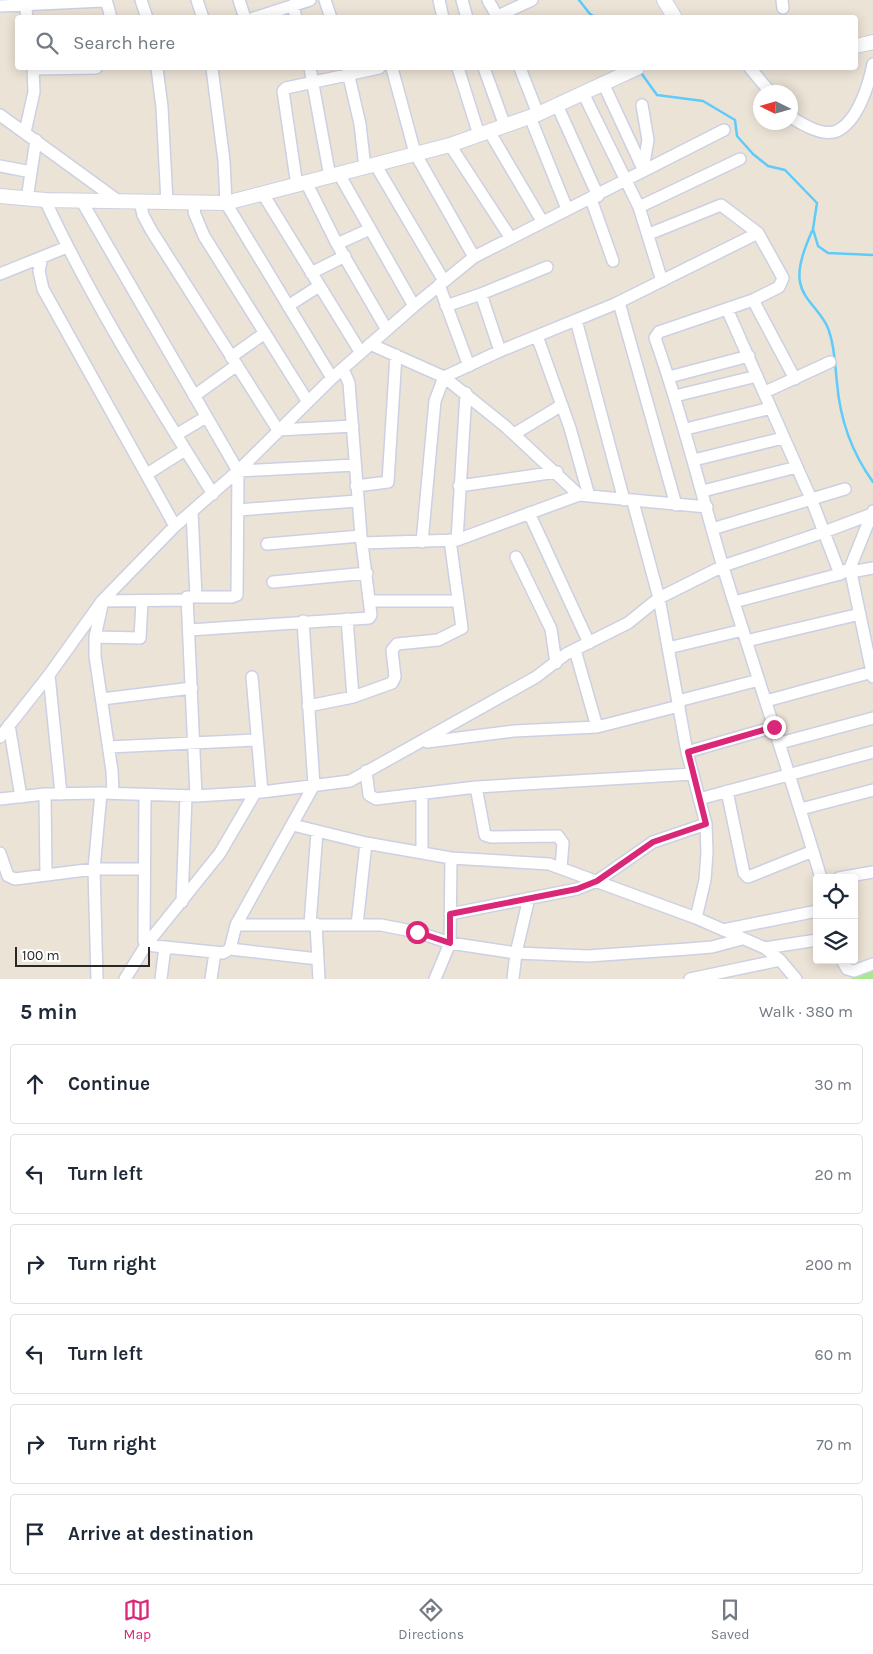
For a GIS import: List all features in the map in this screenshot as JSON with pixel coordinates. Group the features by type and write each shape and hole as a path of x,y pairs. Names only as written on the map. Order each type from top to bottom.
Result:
{"street":[{"path":"0,6 25,2 103,0 107,3 111,15"},
{"path":"141,0 146,15"},
{"path":"197,0 202,15"},
{"path":"239,0 244,15"},
{"path":"263,15 310,0"},
{"path":"325,0 330,15"},
{"path":"439,0 442,15"},
{"path":"462,0 466,15"},
{"path":"488,0 497,15"},
{"path":"502,15 532,0"},
{"path":"664,0 672,15"},
{"path":"25,2 27,15"},
{"path":"293,5 295,15"},
{"path":"858,46 873,45"},
{"path":"798,120 815,129 827,132 837,131 847,122 865,95 873,64"},
{"path":"26,132 34,92 34,70"},
{"path":"157,70 162,108 168,203"},
{"path":"212,70 224,161 226,203 332,378"},
{"path":"310,70 335,176 370,229 414,306"},
{"path":"393,70 415,153 474,256"},
{"path":"459,70 484,133 542,221"},
{"path":"485,70 505,126"},
{"path":"521,70 534,116 567,209"},
{"path":"0,196 45,200 226,203 302,185 450,145 534,116 631,70"},
{"path":"752,70 764,85"},
{"path":"387,330 302,185 282,95 286,88 348,71 370,166 441,283 446,306 469,366"},
{"path":"603,83 643,170"},
{"path":"583,93 639,207 662,281"},
{"path":"557,105 595,197 613,261"},
{"path":"642,105 648,140 643,170"},
{"path":"1,120 26,132 117,200"},
{"path":"21,797 3,732 49,675 102,601 175,526 238,471 332,378 474,256 542,221 595,197 626,178 724,130"},
{"path":"27,199 36,140"},
{"path":"450,145 510,237"},
{"path":"639,207 740,159"},
{"path":"0,166 31,172"},
{"path":"263,194 361,353"},
{"path":"45,200 67,247 120,345 213,494"},
{"path":"81,200 238,471 237,595 232,597 142,602 102,601"},
{"path":"140,201 151,230 278,430"},
{"path":"196,204 194,212 204,236 308,402"},
{"path":"648,234 721,205 758,233 783,278 779,287 753,300 656,334 686,429 712,529 744,636 790,773 820,874"},
{"path":"337,244 370,229"},
{"path":"422,542 435,401 444,376 615,304 758,233"},
{"path":"0,274 67,247"},
{"path":"311,273 345,256"},
{"path":"42,257 39,271 42,289 175,526"},
{"path":"446,306 547,267"},
{"path":"288,306 319,286"},
{"path":"480,294 500,351"},
{"path":"753,300 795,379"},
{"path":"615,304 620,306 676,505"},
{"path":"727,309 812,500 824,532 847,572 860,614 872,674 766,701"},
{"path":"576,320 628,501 660,598 688,752 706,824 707,852 704,880 696,918"},
{"path":"194,396 264,333"},
{"path":"537,336 562,405 584,496"},
{"path":"370,344 444,376 514,434 584,496"},
{"path":"356,486 388,482 396,355"},
{"path":"669,377 749,356"},
{"path":"765,392 830,362"},
{"path":"190,630 369,618 371,615 357,501 349,383 342,369"},
{"path":"676,396 758,376"},
{"path":"308,706 353,697 392,683 394,677 392,650 397,644 438,640 462,628 453,540 466,393"},
{"path":"514,434 562,405"},
{"path":"686,429 770,408"},
{"path":"176,435 206,416"},
{"path":"278,430 353,426"},
{"path":"694,460 783,438"},
{"path":"147,474 185,450"},
{"path":"238,471 355,465"},
{"path":"703,491 797,467"},
{"path":"459,486 557,472"},
{"path":"712,529 845,490"},
{"path":"267,544 361,540 422,542 453,540 528,513 584,496 707,507"},
{"path":"238,510 357,501"},
{"path":"182,902 194,744 190,630 192,512"},
{"path":"528,513 589,643"},
{"path":"0,800 45,794 101,792 191,796 259,792 350,780 420,743 536,677 575,650 628,623 660,598 723,566 824,532 872,513"},
{"path":"847,572 872,513"},
{"path":"516,557 552,629 556,663"},
{"path":"734,602 847,572 873,568"},
{"path":"273,582 367,574"},
{"path":"102,601 95,637 113,793"},
{"path":"370,601 458,602"},
{"path":"95,637 140,638 142,602"},
{"path":"668,648 860,614"},
{"path":"347,619 353,697"},
{"path":"230,949 236,925 314,785 303,621"},
{"path":"575,650 598,727"},
{"path":"49,675 61,794"},
{"path":"125,979 146,945 220,853 259,792 252,677"},
{"path":"420,743 514,731 598,727 759,680"},
{"path":"102,699 192,688"},
{"path":"780,743 873,718"},
{"path":"688,752 774,727"},
{"path":"109,747 257,740"},
{"path":"699,799 873,752"},
{"path":"366,771 372,798 476,787 693,774"},
{"path":"476,787 485,834 491,837 558,836 563,843 561,868"},
{"path":"801,809 873,790"},
{"path":"727,791 744,873 748,877 813,851"},
{"path":"97,979 94,869 101,792"},
{"path":"422,851 422,798 424,793"},
{"path":"45,794 46,875"},
{"path":"145,795 142,936 146,945"},
{"path":"450,914 577,889 597,881 653,842 706,824"},
{"path":"293,825 366,843 422,851 451,858 549,864 696,918 765,948 780,960 796,979"},
{"path":"317,832 313,924 319,979"},
{"path":"357,925 366,843"},
{"path":"0,853 10,878 94,869 144,869"},
{"path":"435,979 450,943 451,858"},
{"path":"858,875 873,872"},
{"path":"512,979 529,898"},
{"path":"723,930 813,912"},
{"path":"236,925 313,924 381,926 417,932 450,943 516,953 588,956 712,947 742,939"},
{"path":"765,948 813,941"},
{"path":"146,945 215,953 223,953 230,949 318,959"},
{"path":"161,979 165,947"},
{"path":"212,979 215,953"},
{"path":"690,979 780,960"},
{"path":"844,964 847,969 854,971 873,964"}],"green space":[{"path":"873,970 873,979 850,979"}],"waterway":[{"path":"579,0 592,15"},
{"path":"639,70 657,95 703,101 735,120 737,136 753,154 768,166 785,170 817,203 813,229 818,246 828,253 873,255"},
{"path":"812,231 801,263 800,282 805,295 823,318 829,331 834,350 844,422 853,447 873,482"}],"route":[{"path":"417,932 450,943 450,914 577,889 597,881 653,842 671,834 706,824 688,752 774,727"}]}
